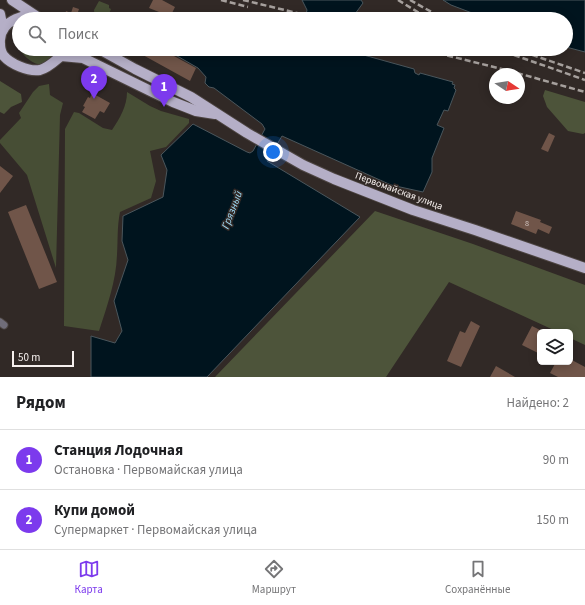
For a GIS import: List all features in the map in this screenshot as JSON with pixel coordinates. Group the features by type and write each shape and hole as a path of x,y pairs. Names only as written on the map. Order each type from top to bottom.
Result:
{"main road":[{"path":"12,0 30,12"},
{"path":"0,14 3,29 0,40"},
{"path":"3,29 12,22"},
{"path":"0,43 3,55 9,60 33,70 44,69 59,56"},
{"name":"Первомайская улица","path":"75,56 84,58 196,112 215,114"},
{"name":"Первомайская улица","path":"112,56 191,97 215,114 283,154 334,179 390,202 585,268"}],"green space":[{"path":"99,1 109,5 109,8 111,9 110,12 94,12"},
{"path":"25,56 54,56 52,60 44,64 36,63"},
{"path":"0,81 21,94 22,102 11,107 4,114 0,112"},
{"path":"49,84 50,95 63,103 60,115 56,268 27,175 0,143 0,140 21,118 19,113 33,92 39,86"},
{"path":"545,90 585,102 585,133 583,134 568,131 547,107 543,96"},
{"path":"127,92 161,111 189,119 189,123 166,147 150,151 156,181 151,198 120,212 115,275 111,294 99,331 64,326 65,129 74,112 79,113 103,128 112,130 118,121 126,102"},
{"path":"375,211 473,244 585,285 585,345 573,339 573,329 551,329 449,282 386,377 215,377"}],"water":[{"path":"302,0 361,0 363,3 356,12 307,12"},
{"path":"443,0 585,0 585,52 573,49 573,12 470,12 451,5"},
{"name":"Грязный","path":"177,56 367,56 414,69 415,73 419,75 420,73 453,82 452,84 455,85 454,88 456,90 448,111 444,110 437,125 444,128 432,158 432,172 423,192 391,185 282,136 267,161 360,217 207,377 91,377 91,336 115,343 122,331 114,301 128,260 122,241 123,216 163,197 167,170 161,155 193,124 250,153 253,151 265,129 262,124 214,88 209,87 205,83 206,77 198,68"}],"building":[{"path":"153,0 162,0 175,7 172,12 159,12 149,8"},
{"path":"73,7 79,9 78,12 71,12"},
{"path":"145,56 174,56 196,68 190,81"},
{"path":"92,93 110,103 104,113 100,111 95,119 82,112 85,107 83,106 88,97 90,98"},
{"path":"549,133 555,136 548,152 541,149"},
{"path":"0,166 13,176 0,193"},
{"path":"26,205 57,282 39,289 8,212"},
{"path":"516,211 541,220 540,222 552,227 549,234 538,229 536,234 511,224"},
{"path":"471,321 480,326 461,367 447,361 460,331 465,333"},
{"path":"532,326 538,329 537,352 522,345"},
{"path":"573,361 585,367 585,377 558,377 550,373 554,365 573,365"},
{"path":"496,366 515,377 490,377"}],"railway":[{"path":"221,0 248,7"},
{"path":"243,0 293,12"},
{"path":"398,0 418,12"},
{"path":"410,0 431,12"},
{"path":"449,56 585,92"},
{"path":"517,56 585,80"},
{"path":"535,56 585,73"}],"place":[{"name":"Купи домой","path":"94,99"},
{"name":"Станция Лодочная","path":"164,107"}]}
